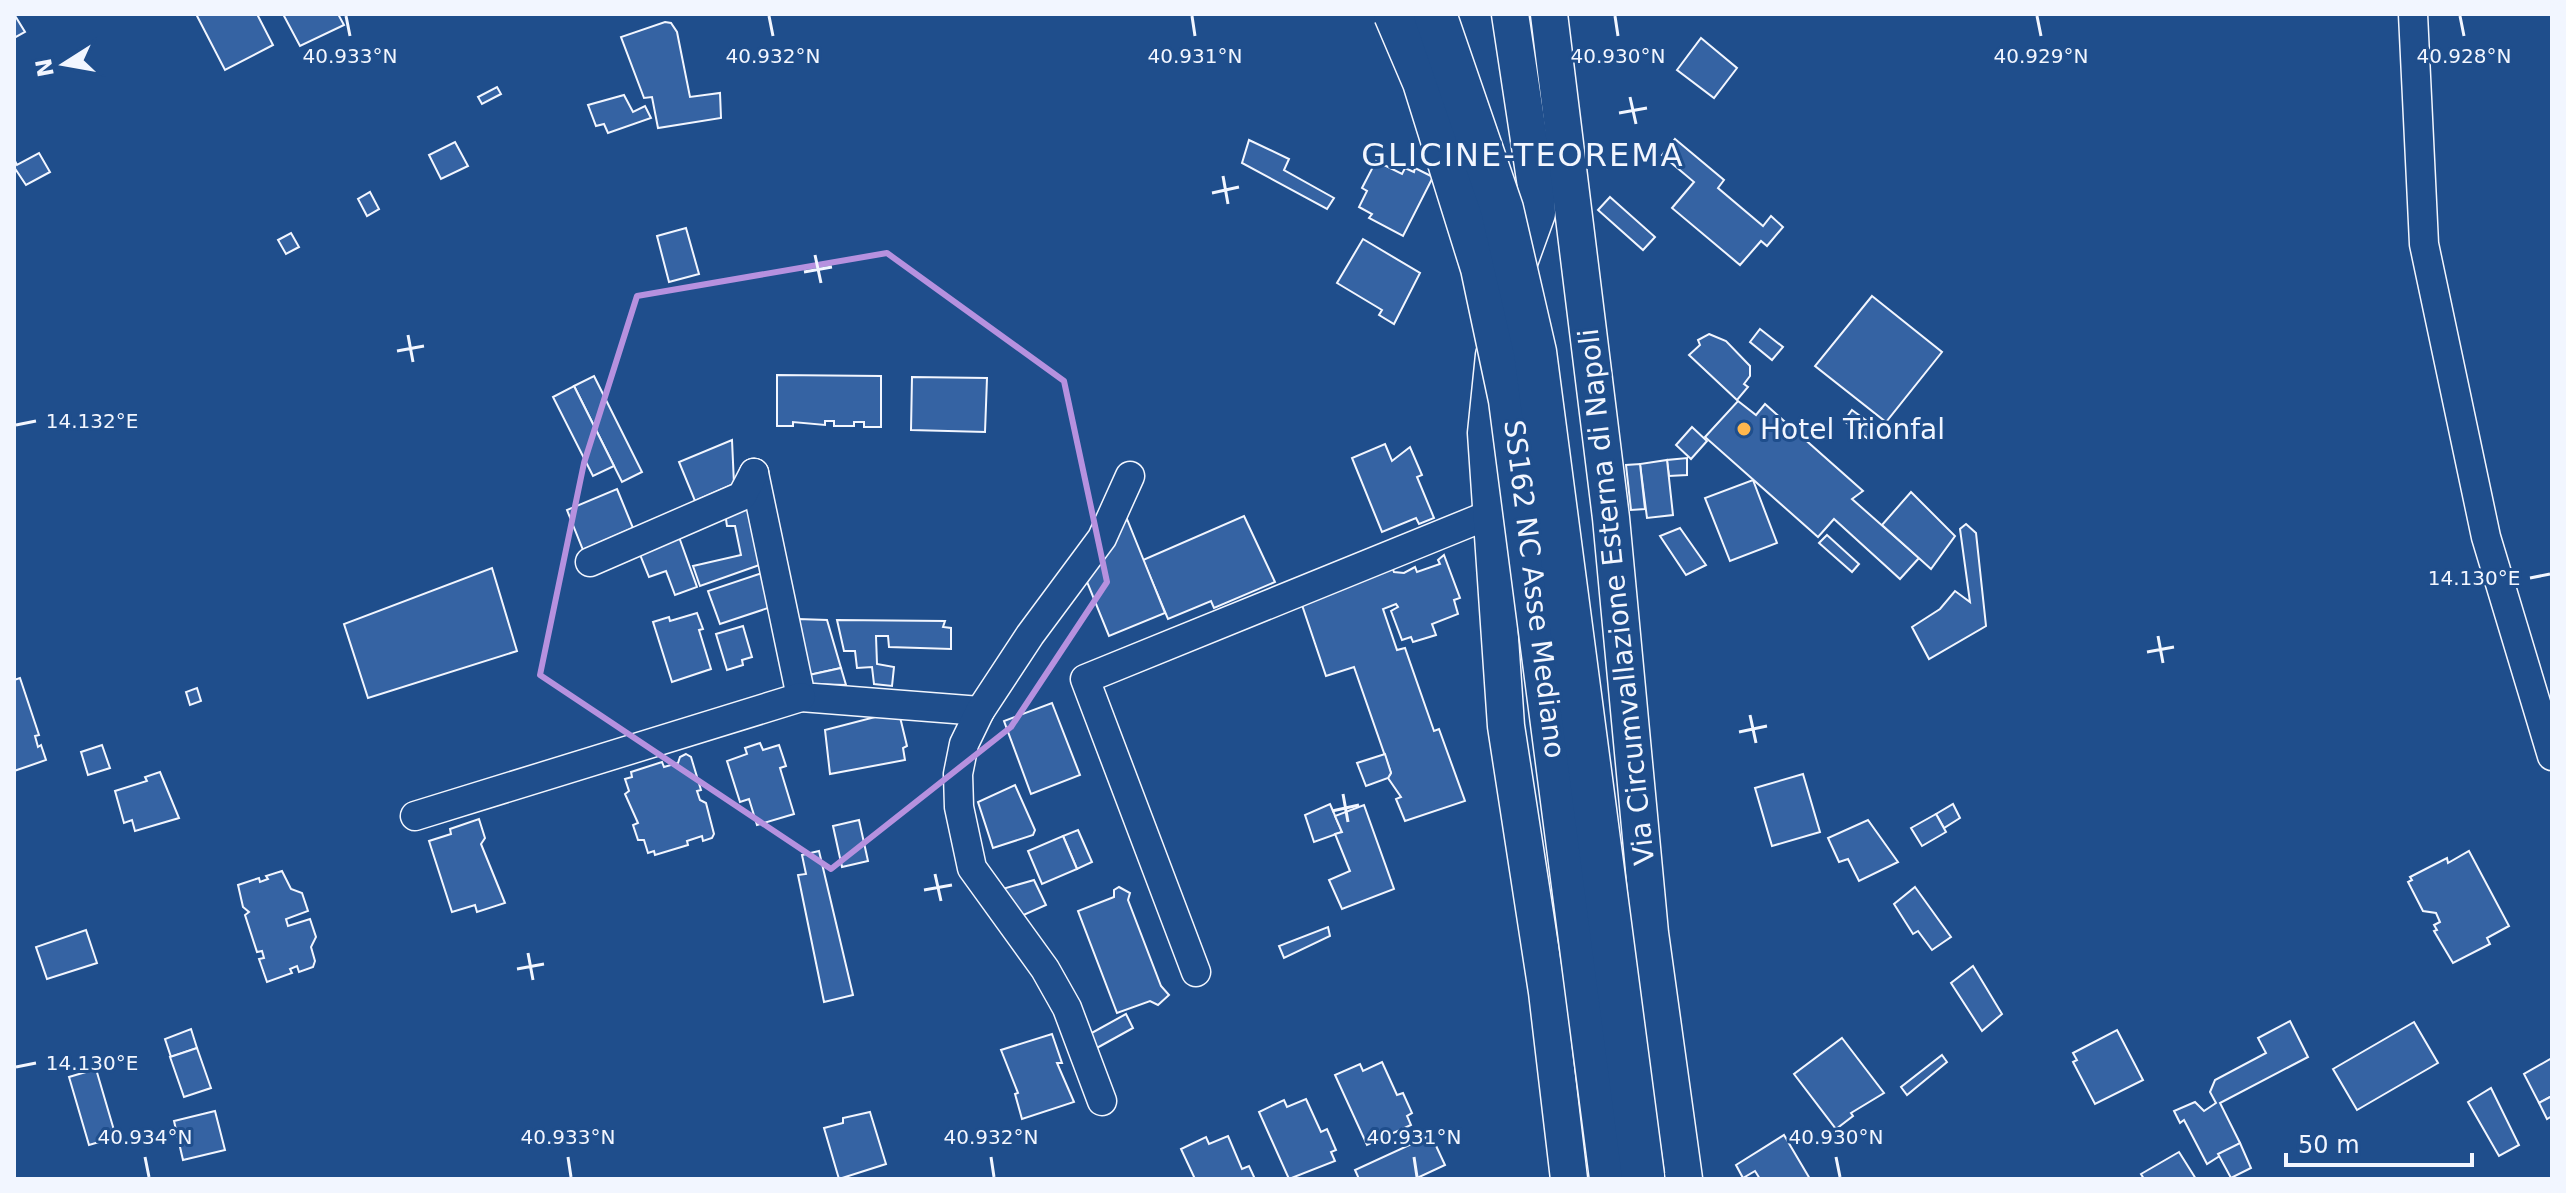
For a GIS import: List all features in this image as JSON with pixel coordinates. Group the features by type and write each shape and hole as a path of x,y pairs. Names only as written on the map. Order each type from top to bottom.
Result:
{"highway":[{"name":"SS162 NC Asse Mediano","path":"1395,14 1424,82 1482,268 1510,400 1627,1177"},
{"name":"SS162 NC Asse Mediano","path":"1435,14 1502,209 1535,352 1627,1177"}],"main road":[{"path":"1510,14 1536,186 1537,213 1506,300 1493,361 1486,433 1506,726 1547,992 1569,1179"},
{"name":"Via Circumvallazione Esterna di Napoli","path":"1549,14 1611,518 1650,933 1684,1179"}],"street":[{"path":"2413,14 2424,244 2486,537 2552,756"},
{"path":"590,562 742,496 754,473 801,697"},
{"path":"1102,1101 1067,1008 1045,969 972,868 965,847 958,774 964,744 980,711 1030,635 1102,538 1130,476"},
{"path":"1196,972 1085,679 1491,514"},
{"path":"415,816 801,697 980,711"}],"highlighted area":[{"path":"887,253 1064,381 1107,582 1011,727 831,869 540,675 584,463 637,296"}],"building":[{"path":"14,14 25,32 14,38"},
{"path":"196,14 257,14 273,45 225,70"},
{"path":"283,14 338,14 344,25 300,46"},
{"path":"665,22 671,23 677,32 690,97 720,93 721,118 658,128 652,97 644,98 621,37"},
{"path":"1701,38 1737,68 1714,98 1677,70"},
{"path":"497,87 501,94 482,104 478,97"},
{"path":"624,95 633,112 645,106 651,118 608,133 604,124 596,126 588,105"},
{"path":"1675,139 1724,180 1718,188 1763,226 1771,216 1783,227 1767,246 1761,241 1740,265 1672,208 1694,182 1662,155"},
{"path":"1249,140 1289,159 1284,170 1334,198 1327,209 1242,163"},
{"path":"455,142 468,166 441,179 429,155"},
{"path":"39,153 50,172 26,185 14,167 14,159 17,165"},
{"path":"1376,161 1402,174 1405,168 1414,172 1415,168 1433,177 1403,236 1369,218 1372,214 1359,207 1367,191 1362,188"},
{"path":"370,192 379,209 367,216 358,199"},
{"path":"1610,197 1655,237 1643,250 1598,210"},
{"path":"686,228 699,274 669,282 657,236"},
{"path":"291,233 299,247 286,254 278,240"},
{"path":"1363,239 1420,273 1394,324 1379,315 1382,310 1337,283"},
{"path":"1872,296 1942,352 1886,422 1815,366"},
{"path":"1760,329 1783,347 1772,360 1750,342"},
{"path":"1709,334 1726,341 1750,366 1750,376 1744,384 1748,387 1737,400 1689,355 1700,345 1698,340"},
{"path":"777,375 881,376 881,427 864,427 864,422 854,422 854,426 834,426 834,421 825,421 825,425 793,422 793,426 777,426"},
{"path":"594,376 642,472 622,482 574,386"},
{"path":"912,377 987,378 985,432 911,430"},
{"path":"574,386 614,466 593,476 553,397"},
{"path":"1738,401 1756,415 1765,404 1863,491 1852,499 1919,558 1900,579 1834,519 1818,537 1705,437"},
{"path":"1852,410 1875,427 1867,438 1844,421"},
{"path":"1692,427 1707,441 1691,459 1676,445"},
{"path":"732,440 734,484 695,501 679,462"},
{"path":"1385,444 1392,461 1410,447 1422,475 1417,477 1434,518 1419,524 1416,518 1382,532 1352,458"},
{"path":"1687,458 1687,475 1669,476 1667,460"},
{"path":"1667,460 1673,515 1647,518 1640,464"},
{"path":"1640,464 1645,509 1631,510 1626,465"},
{"path":"1753,480 1777,543 1730,561 1705,498"},
{"path":"617,489 633,528 583,550 567,510"},
{"path":"1911,492 1955,536 1931,569 1882,525"},
{"path":"754,495 768,562 700,586 693,566 741,555 735,526 727,526 725,513"},
{"path":"1244,516 1275,582 1214,608 1211,601 1168,619 1143,560"},
{"path":"1127,519 1165,613 1109,636 1085,577"},
{"path":"1966,524 1976,533 1986,626 1929,659 1912,627 1940,609 1955,591 1970,602 1960,529"},
{"path":"1680,528 1706,565 1686,575 1660,536"},
{"path":"1827,535 1859,564 1852,572 1819,543"},
{"path":"679,537 697,587 675,595 666,571 649,577 639,552"},
{"path":"1444,555 1460,598 1454,600 1458,614 1432,624 1436,635 1413,642 1411,637 1402,640 1391,611 1398,607 1396,604 1383,609 1397,650 1405,648 1434,731 1439,729 1465,801 1405,821 1396,799 1401,797 1388,778 1391,773 1354,667 1326,676 1301,602 1391,564 1394,572 1404,573 1415,567 1417,572 1440,564 1438,560"},
{"path":"492,568 517,651 368,698 344,624"},
{"path":"762,573 774,606 720,624 708,591"},
{"path":"697,613 711,669 672,682 653,622 669,617 670,621"},
{"path":"798,619 827,620 841,668 809,675"},
{"path":"837,620 945,621 943,627 951,628 951,649 889,647 888,636 876,636 877,664 894,667 892,686 874,684 872,667 857,668 855,651 844,651"},
{"path":"743,626 752,657 742,660 743,665 727,670 716,634"},
{"path":"841,668 846,685 811,684 809,675"},
{"path":"20,678 39,735 35,736 38,747 41,745 46,760 14,771 14,680"},
{"path":"197,688 201,701 190,705 186,692"},
{"path":"1052,703 1080,775 1031,794 1004,721"},
{"path":"879,716 900,717 907,746 903,748 905,760 830,774 825,730"},
{"path":"760,743 763,750 779,745 786,766 780,768 794,814 757,825 749,799 740,802 727,761 747,754 745,748"},
{"path":"102,745 110,768 88,775 81,752"},
{"path":"686,754 691,757 701,790 697,791 700,800 706,803 714,834 712,838 703,841 702,836 687,841 688,845 655,855 654,851 648,853 644,840 638,840 633,825 638,823 625,794 629,791 625,779 632,777 631,772 662,762 664,767 678,763 680,757"},
{"path":"1385,754 1391,773 1388,778 1366,786 1357,763"},
{"path":"160,772 179,818 135,831 132,820 124,823 115,791 147,781 145,777"},
{"path":"1803,774 1820,832 1772,846 1755,788"},
{"path":"1015,785 1035,830 1033,835 993,848 978,802"},
{"path":"1330,804 1342,832 1314,842 1305,815"},
{"path":"1953,804 1960,818 1944,828 1936,814"},
{"path":"1364,805 1394,889 1342,909 1329,880 1350,871 1335,834 1342,832 1335,816"},
{"path":"1936,814 1946,832 1922,846 1911,828"},
{"path":"479,819 485,838 481,844 505,903 477,912 475,905 452,912 429,841 451,834 450,829"},
{"path":"859,820 868,861 842,867 833,826"},
{"path":"1868,820 1898,862 1859,881 1848,859 1839,862 1828,838"},
{"path":"1078,830 1092,862 1077,869 1063,836"},
{"path":"1063,836 1077,869 1042,884 1028,851"},
{"path":"819,851 853,995 824,1002 798,875 806,874 802,855"},
{"path":"2469,851 2509,926 2487,938 2490,944 2453,963 2434,931 2437,930 2434,925 2440,922 2436,913 2423,911 2408,882 2412,880 2410,877 2447,858 2448,863"},
{"path":"282,871 291,889 302,893 308,911 286,919 288,926 310,919 316,937 311,947 315,961 313,967 299,972 297,966 290,969 292,973 267,982 259,959 264,958 262,951 257,952 245,915 249,912 243,907 238,885 259,878 260,882 268,879 266,876"},
{"path":"1034,880 1046,905 1019,917 999,890"},
{"path":"1119,887 1130,893 1128,900 1161,986 1169,995 1158,1005 1150,1001 1117,1013 1078,911 1114,897 1114,890"},
{"path":"1915,887 1951,937 1932,950 1918,931 1913,934 1894,904"},
{"path":"1328,927 1330,936 1284,958 1279,946"},
{"path":"86,930 97,963 47,979 36,947"},
{"path":"1973,966 2002,1014 1982,1031 1951,983"},
{"path":"1126,1014 1133,1028 1095,1049 1088,1035"},
{"path":"2290,1021 2308,1057 2220,1103 2240,1143 2207,1164 2184,1120 2180,1123 2174,1111 2195,1102 2204,1111 2216,1103 2210,1092 2215,1080 2266,1053 2258,1038"},
{"path":"2414,1022 2438,1063 2357,1110 2333,1069"},
{"path":"191,1029 197,1048 171,1057 165,1039"},
{"path":"2117,1030 2143,1080 2095,1104 2073,1062 2077,1060 2073,1053"},
{"path":"1052,1034 1062,1063 1057,1063 1074,1102 1022,1119 1015,1094 1018,1093 1001,1050"},
{"path":"1842,1038 1884,1093 1851,1113 1853,1116 1836,1129 1794,1074"},
{"path":"197,1048 211,1088 184,1097 170,1057"},
{"path":"1942,1055 1947,1062 1907,1095 1901,1087"},
{"path":"2552,1058 2552,1096 2539,1103 2524,1074"},
{"path":"1382,1062 1397,1095 1403,1093 1412,1113 1407,1116 1411,1125 1367,1145 1335,1075 1360,1064 1363,1071"},
{"path":"96,1069 116,1137 89,1145 69,1077"},
{"path":"2491,1088 2519,1145 2499,1156 2468,1102"},
{"path":"2552,1096 2552,1116 2547,1119 2539,1103"},
{"path":"1306,1099 1321,1132 1327,1129 1336,1150 1331,1152 1335,1161 1289,1179 1259,1112 1284,1100 1287,1107"},
{"path":"215,1111 225,1150 183,1160 174,1121"},
{"path":"870,1112 886,1164 839,1179 824,1128 843,1123 843,1118"},
{"path":"1431,1135 1445,1165 1415,1179 1359,1179 1355,1170"},
{"path":"1784,1135 1810,1179 1760,1179 1755,1171 1743,1178 1736,1165"},
{"path":"1228,1136 1242,1169 1249,1166 1255,1179 1195,1179 1181,1149 1206,1137 1209,1144"},
{"path":"2240,1143 2251,1168 2231,1178 2218,1154"},
{"path":"2179,1152 2196,1179 2144,1179 2141,1174"}],"place":[{"name":"Hotel Trionfal","path":"1744,429"}],"district":[{"name":"GLICINE-TEOREMA","path":"1523,155"}]}
